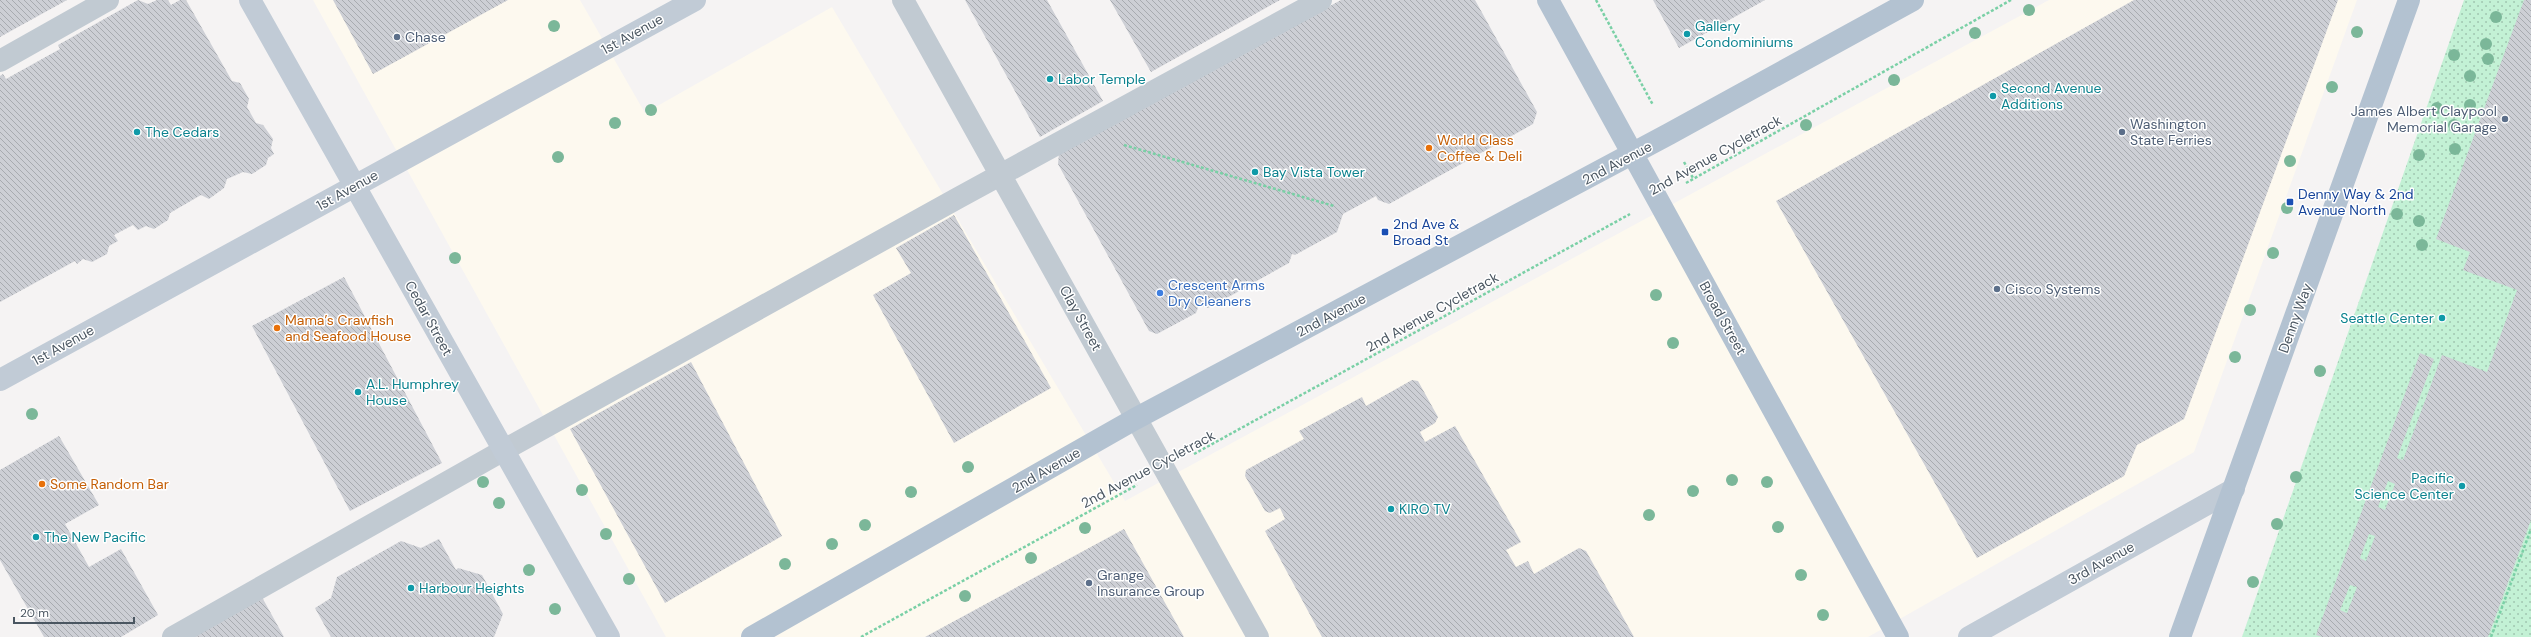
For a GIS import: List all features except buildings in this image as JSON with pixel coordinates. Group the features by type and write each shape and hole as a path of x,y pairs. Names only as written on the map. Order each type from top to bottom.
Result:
{"main road":[{"name":"Cedar Street","path":"250,0 609,637"},
{"name":"1st Avenue","path":"0,380 694,0"},
{"name":"Broad Street","path":"1548,0 1898,637"},
{"name":"2nd Avenue","path":"752,637 1135,419 1633,154 1913,0"},
{"name":"Denny Way","path":"2180,637 2409,0"},
{"name":"3rd Avenue","path":"1969,637 2234,489"}],"street":[{"path":"0,61 108,0"},
{"name":"Clay Street","path":"903,0 1002,174 1135,419 1258,637"},
{"path":"173,637 504,450 1002,174 1322,0"}],"path":[{"path":"1596,0 1694,178"},
{"name":"2nd Avenue Cycletrack","path":"861,637 1164,470 1228,437 1658,199 2011,0"},
{"path":"1117,143 1334,206"},
{"path":"2491,637 2523,545 2531,529"}],"shaded area":[{"path":"313,0 580,0 645,113 832,7 1125,501 2049,0 2357,0 2194,452 1868,637 666,637"}],"green space":[{"name":"Seattle Center","path":"2464,0 2531,0 2531,637 2242,637"}],"place":[{"name":"Gallery Condominiums","path":"1687,34"},
{"name":"Chase","path":"397,37"},
{"name":"Labor Temple","path":"1050,79"},
{"name":"Second Avenue Additions","path":"1993,96"},
{"name":"James Albert Claypool Memorial Garage","path":"2505,119"},
{"name":"The Cedars","path":"137,132"},
{"name":"Washington State Ferries","path":"2122,132"},
{"name":"World Class Coffee & Deli","path":"1429,148"},
{"name":"Bay Vista Tower","path":"1255,172"},
{"name":"Denny Way & 2nd Avenue North","path":"2290,202"},
{"name":"2nd Ave & Broad St","path":"1385,232"},
{"name":"Cisco Systems","path":"1997,289"},
{"name":"Crescent Arms Dry Cleaners","path":"1160,293"},
{"name":"Seattle Center","path":"2442,318"},
{"name":"Mama’s Crawfish and Seafood House","path":"277,328"},
{"name":"A.L. Humphrey House","path":"358,392"},
{"name":"Some Random Bar","path":"42,484"},
{"name":"Pacific Science Center","path":"2462,486"},
{"name":"KIRO TV","path":"1391,509"},
{"name":"The New Pacific","path":"36,537"},
{"name":"Grange Insurance Group","path":"1089,583"},
{"name":"Harbour Heights","path":"411,588"}]}
